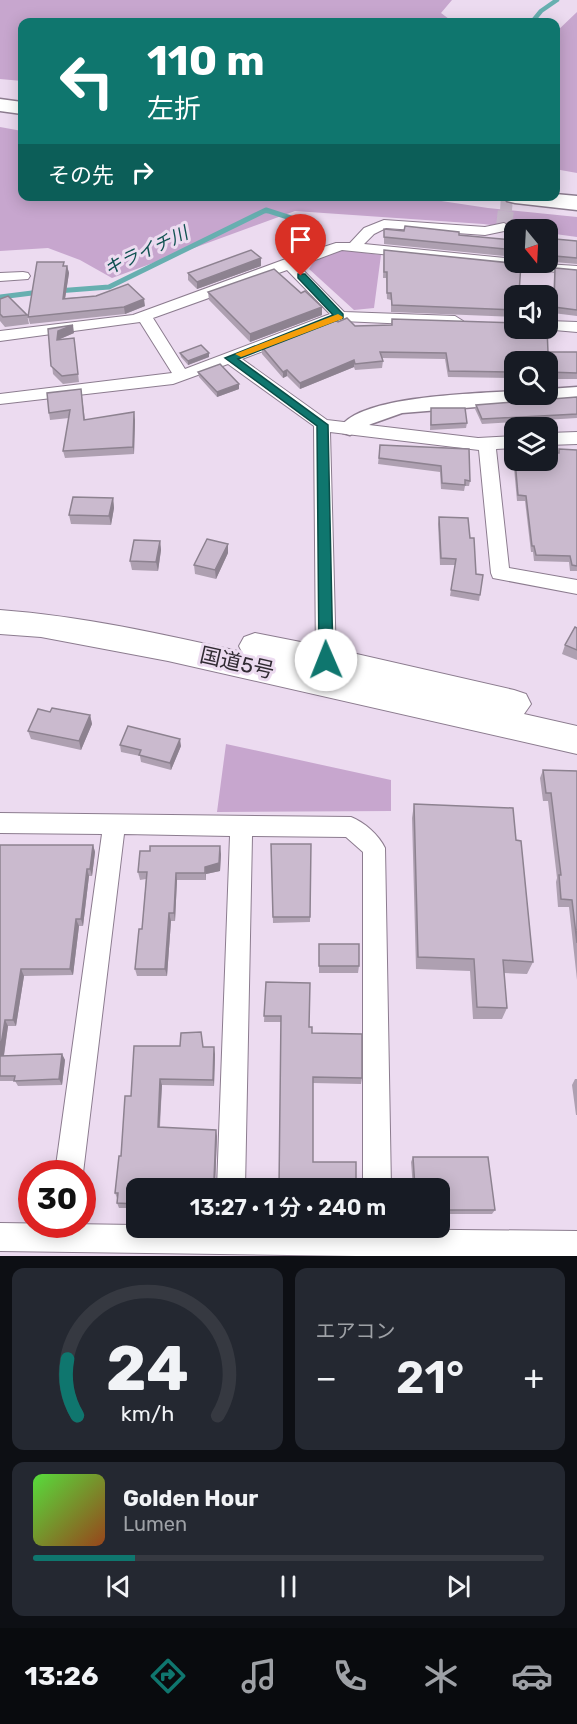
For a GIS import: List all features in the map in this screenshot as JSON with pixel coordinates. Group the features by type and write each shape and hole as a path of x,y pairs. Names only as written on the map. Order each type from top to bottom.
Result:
{"highway":[{"path":"0,105 18,107"},
{"path":"0,118 18,120"},
{"path":"560,189 577,191"},
{"path":"559,201 577,203"},
{"name":"国道5号","path":"0,603 80,612 326,660 577,718"},
{"name":"国道5号","path":"0,622 41,625 168,648 577,740"}],"street":[{"path":"355,246 369,231 384,224 485,231 504,227"},
{"path":"0,336 135,319 329,248 355,246 577,270"},
{"path":"288,263 340,316"},
{"path":"0,277 23,276"},
{"path":"144,316 182,376"},
{"path":"0,399 173,380 340,316 468,322"},
{"path":"558,326 577,327"},
{"path":"230,358 322,425 487,443 504,442"},
{"path":"350,428 364,419 400,407 577,393"},
{"path":"322,425 326,660"},
{"path":"558,439 577,438"},
{"path":"487,443 500,573 577,587"},
{"path":"0,823 351,827 374,848 377,1178"},
{"path":"71,1160 114,824"},
{"path":"231,1178 241,826"},
{"path":"96,1231 126,1232"},
{"path":"0,1237 18,1235"},
{"path":"450,1238 577,1245"}],"shaded area":[{"path":"0,0 452,0 441,13 448,18 18,18 18,81 0,79"},
{"path":"577,12 577,173 560,170 560,28"},
{"path":"0,127 18,130 18,201 441,201 577,217 577,237 558,234 558,219 504,219 504,227 295,211 112,278 80,260 48,248 0,251"},
{"path":"343,250 381,255 374,308 354,310 309,269 314,261"},
{"path":"226,744 391,780 391,811 217,812"}],"building":[{"path":"405,226 459,232 459,235 504,239 504,249 384,237 384,229 404,231"},
{"path":"558,239 577,241 577,258 558,256"},
{"path":"251,250 261,258 197,282 188,273"},
{"path":"384,250 504,262 504,273 520,273 520,285 504,285 504,310 392,305 391,293 387,293 387,272 384,272"},
{"path":"37,262 64,262 63,266 67,266 63,299 96,296 128,284 144,299 124,307 28,317"},
{"path":"558,268 577,270 577,310 558,308 558,285 555,285 555,273 558,273"},
{"path":"274,269 301,293 305,291 322,307 250,334 208,292"},
{"path":"8,296 27,315 3,317 0,314 0,299"},
{"path":"347,318 355,326 392,325 392,319 504,323 504,339 547,339 548,351 504,351 504,372 449,371 446,353 380,352 383,361 355,364 354,360 300,383 287,370 283,372 262,347 335,320 338,322"},
{"path":"73,325 58,331 57,340 74,338 78,374 62,376 51,366 48,329"},
{"path":"201,345 209,353 188,361 180,353"},
{"path":"558,352 577,352 577,373 558,372"},
{"path":"220,364 239,384 217,392 198,372"},
{"path":"81,389 84,420 134,412 133,447 63,451 70,410 49,413 47,393"},
{"path":"577,397 577,414 482,419 476,405 504,403 504,405 558,405 558,399"},
{"path":"431,408 465,408 467,423 431,425"},
{"path":"380,445 469,449 470,481 465,480 465,485 442,483 441,466 379,458"},
{"path":"559,449 577,450 577,566 572,565 570,556 536,555 534,546 532,546 526,496 518,495 516,471 558,471"},
{"path":"73,497 113,498 109,516 69,515"},
{"path":"439,517 468,518 470,538 474,538 476,574 483,575 480,595 451,590 456,559 441,558"},
{"path":"207,539 228,544 215,570 194,565"},
{"path":"134,540 160,541 156,562 130,561"},
{"path":"575,627 577,628 577,650 565,645"},
{"path":"52,708 90,715 79,741 28,731 38,709 50,712"},
{"path":"128,726 180,739 170,763 139,755 141,750 120,745"},
{"path":"543,770 577,771 577,943 572,900 561,899 559,875 561,875 551,793 546,793"},
{"path":"414,804 513,808 516,840 521,841 533,962 503,960 507,1008 477,1007 474,959 418,957"},
{"path":"271,844 311,844 310,917 273,917"},
{"path":"0,845 93,845 90,869 87,869 81,919 76,919 70,969 21,969 13,1020 5,1020 0,1051"},
{"path":"150,846 220,846 219,863 205,867 205,873 176,873 174,913 169,913 165,969 135,969 139,929 142,929 147,872 138,872 140,851 150,851"},
{"path":"319,944 359,944 359,966 319,966"},
{"path":"266,982 310,983 309,1027 312,1027 312,1033 362,1034 362,1078 313,1077 313,1162 356,1162 356,1178 279,1178 281,1016 264,1016"},
{"path":"201,1032 203,1047 214,1047 213,1080 160,1079 158,1127 216,1130 214,1178 126,1178 126,1203 117,1203 118,1193 115,1193 119,1156 121,1156 125,1096 131,1096 134,1046 180,1046 181,1033"},
{"path":"62,1054 59,1079 14,1081 15,1076 0,1076 0,1056"},
{"path":"413,1157 488,1157 495,1210 450,1210 450,1178 414,1178"}],"waterway":[{"name":"キライチ川","path":"535,18 557,0"},
{"name":"キライチ川","path":"57,291 109,287 266,210 297,220"},
{"name":"キライチ川","path":"0,297 40,292"}],"tunnel":[{"path":"506,211 507,201"},
{"path":"505,219 506,209"}],"slow traffic":[{"path":"241,354 338,317"}],"route":[{"path":"301,276 340,316 230,358 313,416 322,425 326,660"}]}
